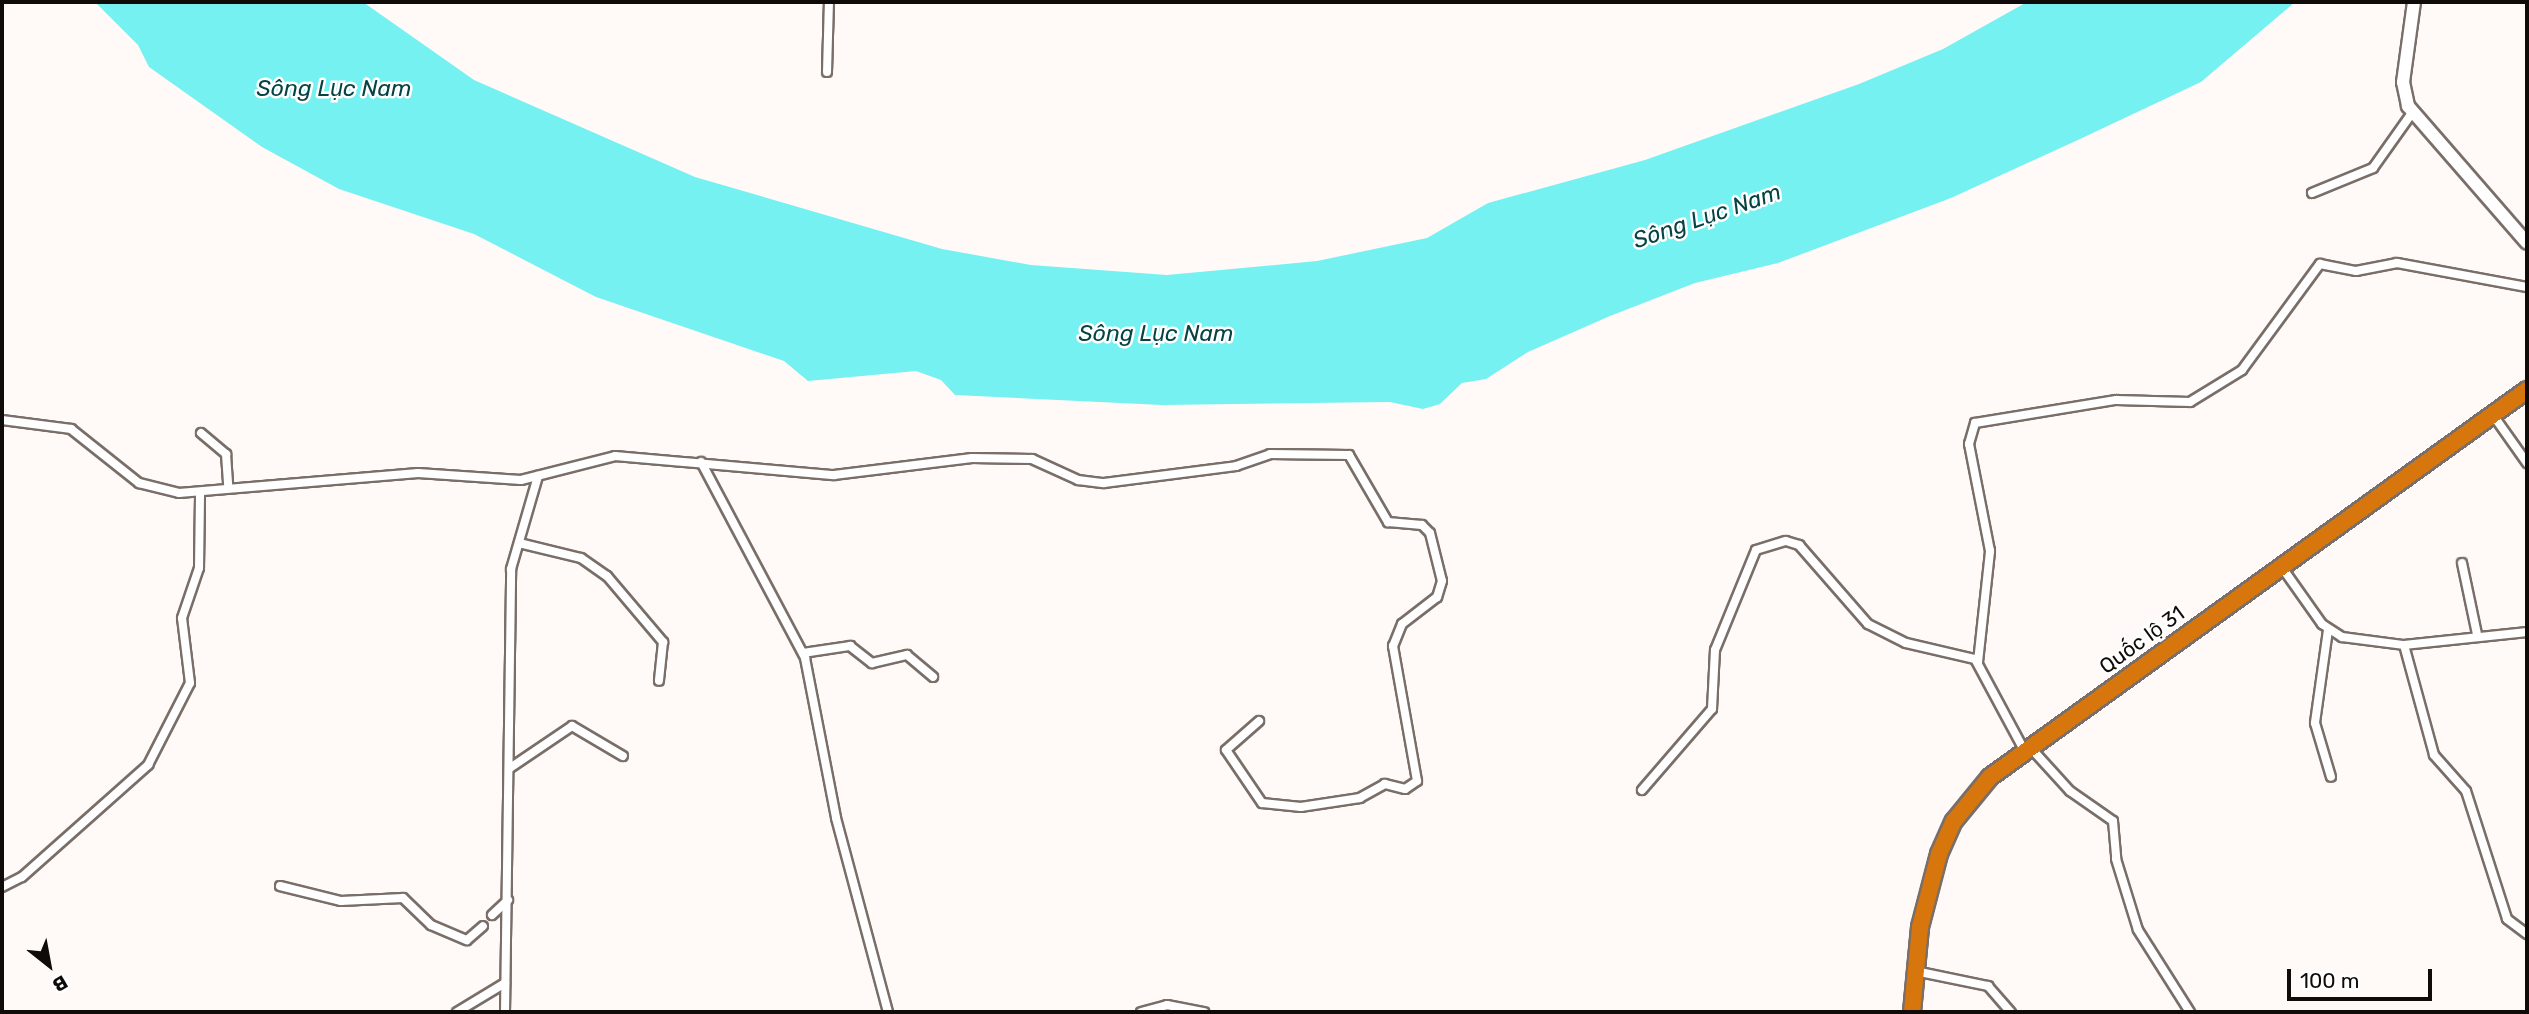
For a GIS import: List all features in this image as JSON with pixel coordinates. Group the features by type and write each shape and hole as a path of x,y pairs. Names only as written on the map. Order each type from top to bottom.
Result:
{"highway":[{"name":"Quốc lộ 31","path":"1912,1012 1926,899 1954,821 2027,748 2527,390"}],"street":[{"path":"827,72 829,2"},
{"path":"2414,2 2403,90 2412,113 2527,243"},
{"path":"2312,193 2373,167 2412,113"},
{"path":"1978,662 1990,551 1970,452 1975,423 2116,400 2190,402 2242,370 2320,264 2362,271 2397,264 2527,287"},
{"path":"2493,415 2527,463"},
{"path":"2,420 71,429 139,483 200,493 228,486 285,488 418,473 538,477 606,457 701,462 834,475 972,458 1032,459 1078,480 1104,483 1236,466 1270,454 1353,456 1388,522 1422,525 1430,533 1442,581 1437,597 1402,624 1393,646 1417,781 1405,789 1385,784 1360,799 1301,807 1262,803 1226,750 1259,721"},
{"path":"201,433 224,451 228,486"},
{"path":"701,462 803,653 842,841 888,1012"},
{"path":"505,1012 509,900 510,586 538,477"},
{"path":"2,887 22,877 148,765 190,683 182,618 199,568 200,493"},
{"path":"1642,790 1712,709 1715,650 1756,550 1786,541 1799,545 1868,624 1906,643 1957,651 1978,662 2027,748 2070,791 2113,821 2116,859 2138,930 2190,1012"},
{"path":"519,543 581,558 607,576 663,642 659,681"},
{"path":"2462,563 2477,634"},
{"path":"2281,566 2329,630 2404,645 2477,634 2527,632"},
{"path":"2329,630 2315,723 2331,777"},
{"path":"2404,645 2434,755 2466,791 2507,919 2527,934"},
{"path":"803,653 850,646 872,663 907,655 933,677"},
{"path":"510,768 572,726 623,755"},
{"path":"280,886 341,901 404,898 431,925 467,940 483,926"},
{"path":"492,915 509,900"},
{"path":"1915,971 1988,986 2011,1012"},
{"path":"457,1012 505,983"},
{"path":"1142,1012 1167,1005 1203,1012"}],"water":[{"name":"Sông Lục Nam","path":"95,2 363,2 474,80 695,177 942,249 1031,265 1167,275 1317,261 1427,238 1488,203 1645,160 1859,84 1943,49 2027,2 2295,2 2201,82 2080,139 1951,198 1778,263 1695,283 1610,316 1528,352 1486,379 1462,383 1440,404 1423,409 1390,402 1162,405 955,395 941,380 916,371 808,381 784,361 596,297 474,234 339,189 262,147 149,67 138,45"}]}
